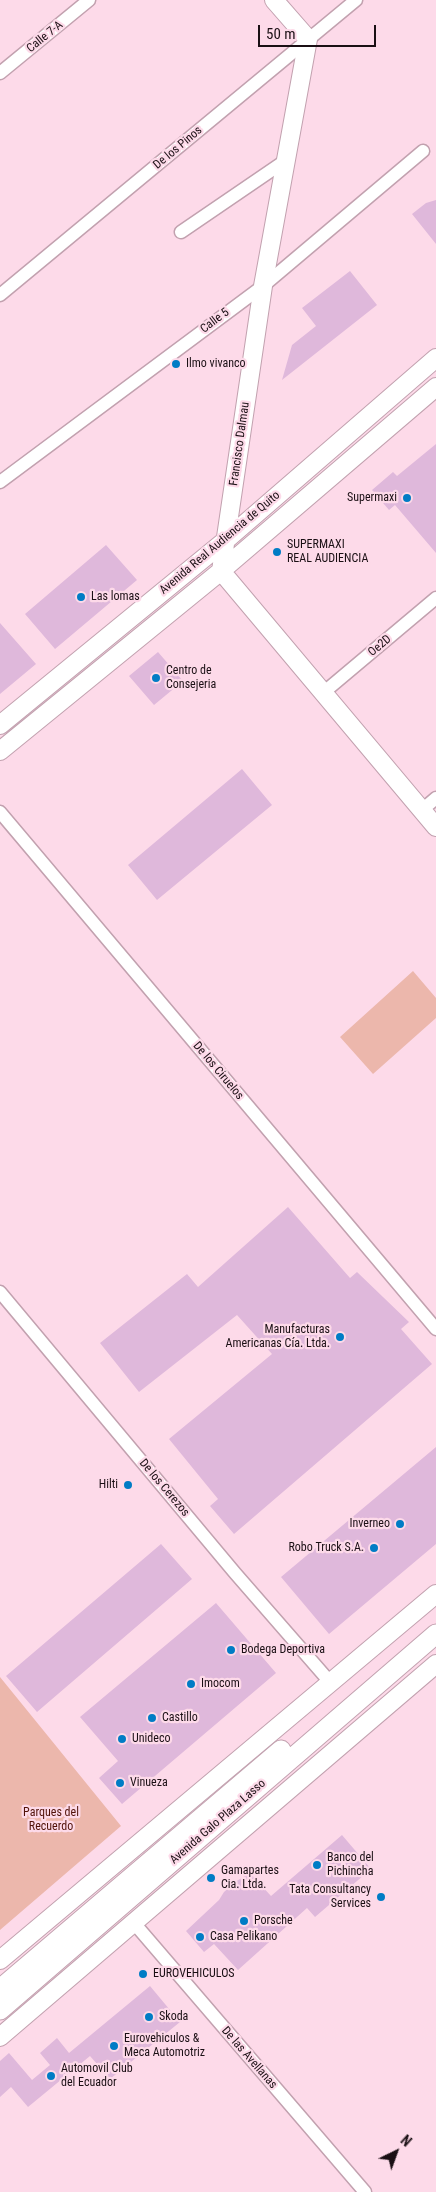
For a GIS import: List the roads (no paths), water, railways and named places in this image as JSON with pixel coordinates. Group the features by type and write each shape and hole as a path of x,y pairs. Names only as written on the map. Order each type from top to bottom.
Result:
{"main road":[{"path":"274,0 308,39"},
{"name":"Francisco Dalmau","path":"221,571 263,286 308,39"},
{"name":"Avenida Real Audiencia de Quito","path":"0,725 226,540 436,358"},
{"name":"Avenida Real Audiencia de Quito","path":"0,751 221,571 436,387"},
{"path":"221,571 436,827"},
{"path":"0,1960 436,1594"},
{"name":"Avenida Galo Plaza Lasso","path":"0,1989 436,1618"},
{"name":"Avenida Galo Plaza Lasso","path":"0,2010 436,1634"},
{"name":"Avenida Galo Plaza Lasso","path":"0,2037 436,1664"}],"street":[{"name":"Calle 7-A","path":"0,73 89,0"},
{"name":"De los Pinos","path":"0,296 356,0"},
{"name":"Calle 5","path":"0,482 263,286 423,152"},
{"path":"181,232 285,161"},
{"name":"Oe2D","path":"324,693 436,598"},
{"path":"422,810 436,798"},
{"name":"De los Ciruelos","path":"0,812 436,1328"},
{"name":"De los Cerezos","path":"0,1292 229,1565 330,1682"},
{"name":"De las Avellanas","path":"134,1924 365,2192"}],"place":[{"name":"Ilmo vivanco","path":"176,364"},
{"name":"Supermaxi","path":"407,498"},
{"name":"SUPERMAXI REAL AUDIENCIA","path":"277,552"},
{"name":"Las lomas","path":"81,597"},
{"name":"Centro de Consejeria","path":"156,678"},
{"name":"Manufacturas Americanas Cía. Ltda.","path":"340,1337"},
{"name":"Hilti","path":"128,1485"},
{"name":"Inverneo","path":"400,1524"},
{"name":"Robo Truck S.A.","path":"374,1548"},
{"name":"Bodega Deportiva","path":"231,1650"},
{"name":"Imocom","path":"191,1684"},
{"name":"Castillo","path":"152,1718"},
{"name":"Unideco","path":"122,1739"},
{"name":"Vinueza","path":"120,1783"},
{"name":"Banco del Pichincha","path":"317,1865"},
{"name":"Gamapartes Cia. Ltda.","path":"211,1878"},
{"name":"Tata Consultancy Services","path":"381,1897"},
{"name":"Porsche","path":"244,1921"},
{"name":"Casa Pelikano","path":"200,1937"},
{"name":"EUROVEHICULOS","path":"143,1974"},
{"name":"Skoda","path":"149,2017"},
{"name":"Eurovehiculos & Meca Automotriz","path":"114,2046"},
{"name":"Automovil Club del Ecuador","path":"51,2076"}],"park label":[{"name":"Parques del Recuerdo","path":"51,1820"}]}
